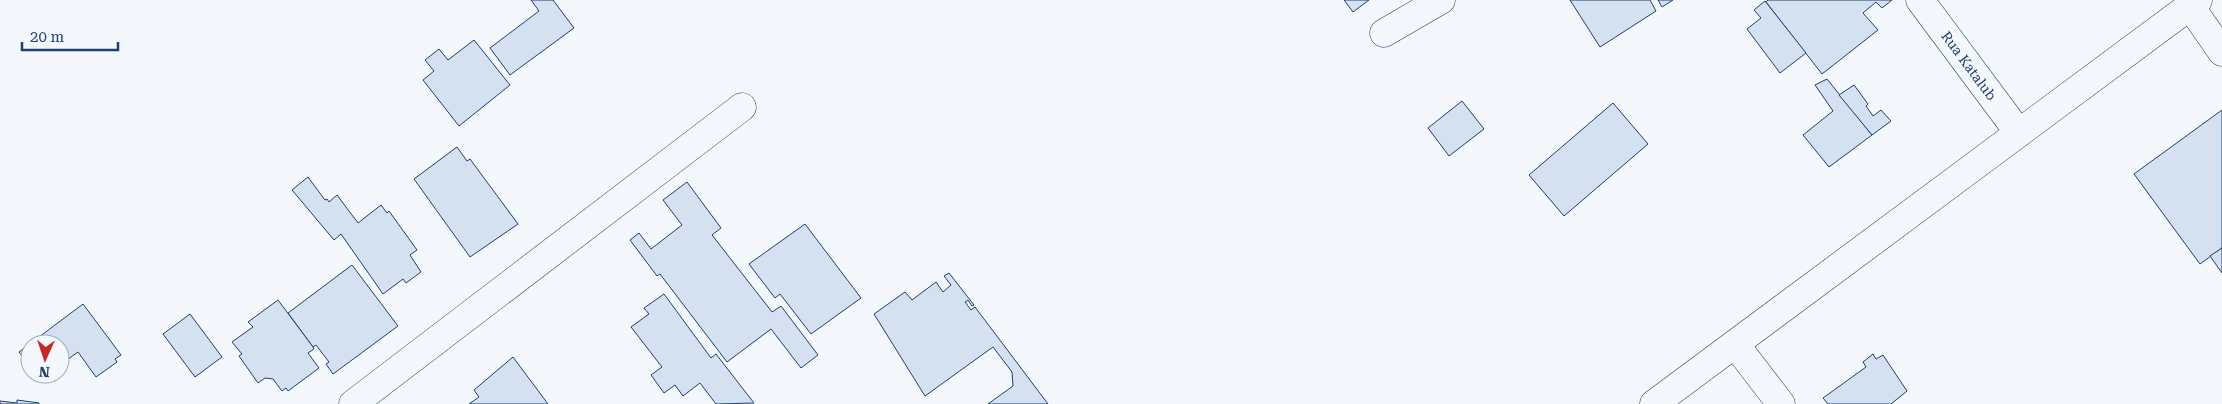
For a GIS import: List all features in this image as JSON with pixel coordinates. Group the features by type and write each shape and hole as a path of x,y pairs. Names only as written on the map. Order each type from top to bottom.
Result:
{"street":[{"path":"1384,33 1441,0"},
{"name":"Rua Katalub","path":"1920,0 2018,133"},
{"path":"1654,404 2194,3 2222,52"},
{"path":"353,404 742,107"},
{"path":"1734,344 1781,404"}],"building":[{"path":"531,0 553,0 574,28 510,75 490,48 539,11"},
{"path":"1344,0 1369,0 1353,12"},
{"path":"1570,0 1650,0 1656,11 1600,47"},
{"path":"1658,0 1673,0 1662,7"},
{"path":"1768,0 1892,0 1882,8 1876,2 1863,13 1878,30 1822,74 1766,2"},
{"path":"1765,1 1806,53 1780,73 1747,29 1761,18 1754,10"},
{"path":"474,40 510,85 459,126 423,80 434,71 425,60 439,49 448,60"},
{"path":"1827,79 1872,135 1829,167 1803,135 1833,111 1815,85"},
{"path":"1854,85 1868,104 1866,106 1873,116 1881,110 1891,121 1872,135 1839,95"},
{"path":"1462,101 1484,129 1449,156 1428,128"},
{"path":"1613,103 1648,144 1564,216 1529,175"},
{"path":"2222,110 2222,248 2200,264 2134,174"},
{"path":"457,147 467,161 470,159 518,224 470,257 414,179"},
{"path":"308,177 325,200 327,199 329,202 337,195 358,223 381,205 387,213 389,211 417,250 410,255 421,272 406,283 403,279 383,294 341,234 334,240 292,190"},
{"path":"687,182 721,228 712,235 772,312 781,306 818,355 801,368 771,329 727,362 660,274 657,276 630,240 639,233 651,249 682,225 663,200"},
{"path":"805,224 861,298 811,334 780,294 775,298 749,264"},
{"path":"2222,248 2222,273 2210,256"},
{"path":"352,265 398,326 333,374 326,364 329,362 316,345 313,347 288,313"},
{"path":"949,273 974,305 972,306 968,300 965,302 971,310 975,307 1048,404 988,404 1013,386 1012,372 993,347 925,396 874,314 905,292 912,300 936,282 943,292 951,285 944,276"},
{"path":"664,294 711,358 716,354 754,403 716,404 700,383 683,396 675,385 664,393 651,375 662,367 631,327 649,314 644,308"},
{"path":"278,300 313,347 314,349 308,353 319,368 288,391 286,388 282,391 273,379 265,378 258,383 239,356 242,354 232,342 253,327 248,322"},
{"path":"83,304 121,355 115,359 117,362 96,377 78,352 70,358 70,334 43,334"},
{"path":"190,314 222,357 195,377 163,334"},
{"path":"1873,354 1876,359 1883,355 1907,391 1891,404 1828,404 1823,398 1866,367 1863,362"},
{"path":"513,357 548,404 469,404 479,397 474,390"},
{"path":"17,400 39,404 0,404 0,401 17,403"}]}
